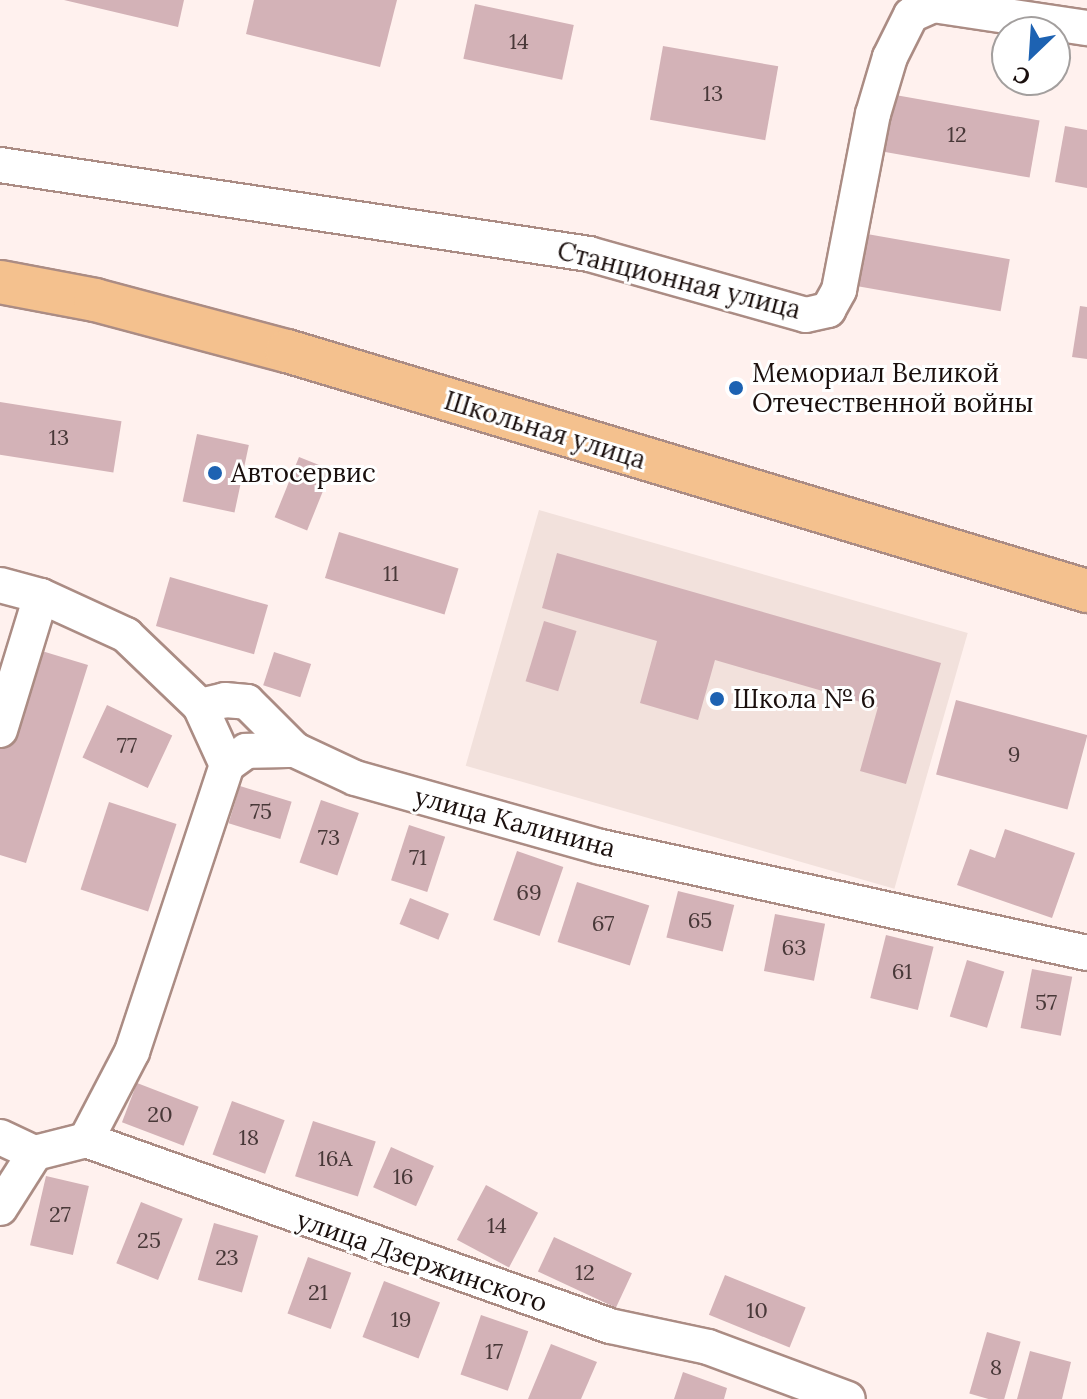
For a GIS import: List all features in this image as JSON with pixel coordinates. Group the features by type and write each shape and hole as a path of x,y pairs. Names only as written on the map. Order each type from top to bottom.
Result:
{"main road":[{"name":"Школьная улица","path":"0,282 95,300 287,351 1087,591"}],"street":[{"name":"Станционная улица","path":"0,165 589,254 806,315 828,310 839,290 873,114 890,57 911,15 933,5 1087,28"},
{"path":"0,585 41,596 126,635 200,706 227,765"},
{"path":"0,730 41,596"},
{"name":"улица Калинина","path":"200,706 225,700 247,702 295,750 355,778 601,847 1087,953"},
{"path":"0,1137 35,1153 86,1140 132,1052 227,765 246,751 295,750"},
{"name":"улица Дзержинского","path":"86,1140 610,1326 708,1347 848,1399"},
{"path":"0,1208 35,1153"}],"shaded area":[{"name":"Школа № 6","path":"539,510 968,633 894,889 466,766"}],"building":[{"path":"64,0 184,0 178,27"},
{"path":"254,0 397,0 380,67 246,34"},
{"path":"475,4 574,25 562,80 463,59"},
{"path":"663,46 778,66 765,140 650,120"},
{"path":"884,93 1040,120 1030,178 874,150"},
{"path":"1065,126 1087,130 1087,188 1055,182"},
{"path":"867,234 1010,259 1001,311 858,286"},
{"path":"1080,306 1087,307 1087,359 1072,357"},
{"path":"0,402 121,421 113,473 0,455"},
{"name":"Автосервис","path":"197,434 249,445 234,513 183,501"},
{"path":"299,457 331,470 307,530 275,517"},
{"path":"339,532 459,569 445,614 325,578"},
{"path":"557,553 941,663 906,784 860,771 878,707 715,660 698,720 640,703 657,641 542,608"},
{"path":"170,577 268,605 254,654 156,626"},
{"path":"544,621 577,631 558,691 526,681"},
{"path":"32,648 88,665 26,863 0,855 0,749"},
{"path":"274,652 311,664 300,697 263,685"},
{"path":"956,700 1087,735 1067,810 936,774"},
{"path":"107,705 172,735 148,788 82,758"},
{"path":"240,786 292,802 280,839 229,823"},
{"path":"321,800 359,813 337,875 300,862"},
{"path":"109,802 177,824 148,911 81,889"},
{"path":"409,825 445,837 427,892 391,880"},
{"path":"1005,829 1075,853 1052,918 957,885 970,849 995,858"},
{"path":"517,851 563,867 540,936 493,920"},
{"path":"577,882 649,905 630,965 558,942"},
{"path":"678,891 734,905 723,952 666,938"},
{"path":"410,898 449,914 438,940 400,924"},
{"path":"775,914 825,924 814,981 764,971"},
{"path":"886,935 934,947 918,1010 870,998"},
{"path":"967,960 1004,971 987,1028 950,1016"},
{"path":"1032,969 1072,977 1061,1036 1021,1028"},
{"path":"137,1083 199,1107 184,1146 122,1122"},
{"path":"232,1101 285,1120 265,1174 213,1155"},
{"path":"313,1121 376,1141 358,1197 295,1176"},
{"path":"391,1147 434,1166 416,1206 373,1187"},
{"path":"46,1176 89,1186 73,1255 30,1245"},
{"path":"486,1185 538,1213 509,1267 457,1240"},
{"path":"141,1202 183,1219 158,1280 116,1263"},
{"path":"214,1223 258,1236 242,1292 198,1280"},
{"path":"554,1237 632,1273 616,1308 538,1271"},
{"path":"308,1257 351,1273 331,1329 287,1313"},
{"path":"725,1275 806,1308 790,1347 709,1315"},
{"path":"384,1281 440,1303 419,1359 362,1337"},
{"path":"481,1315 528,1331 508,1391 460,1375"},
{"path":"987,1332 1021,1342 1004,1399 988,1399 969,1394"},
{"path":"551,1344 597,1362 581,1399 528,1399"},
{"path":"1030,1351 1071,1362 1062,1399 1017,1399"},
{"path":"683,1372 727,1388 724,1399 674,1399"}],"place":[{"name":"Мемориал Великой Отечественной войны","path":"736,388"},
{"name":"Автосервис","path":"215,473"},
{"name":"Школа № 6","path":"717,699"}]}
